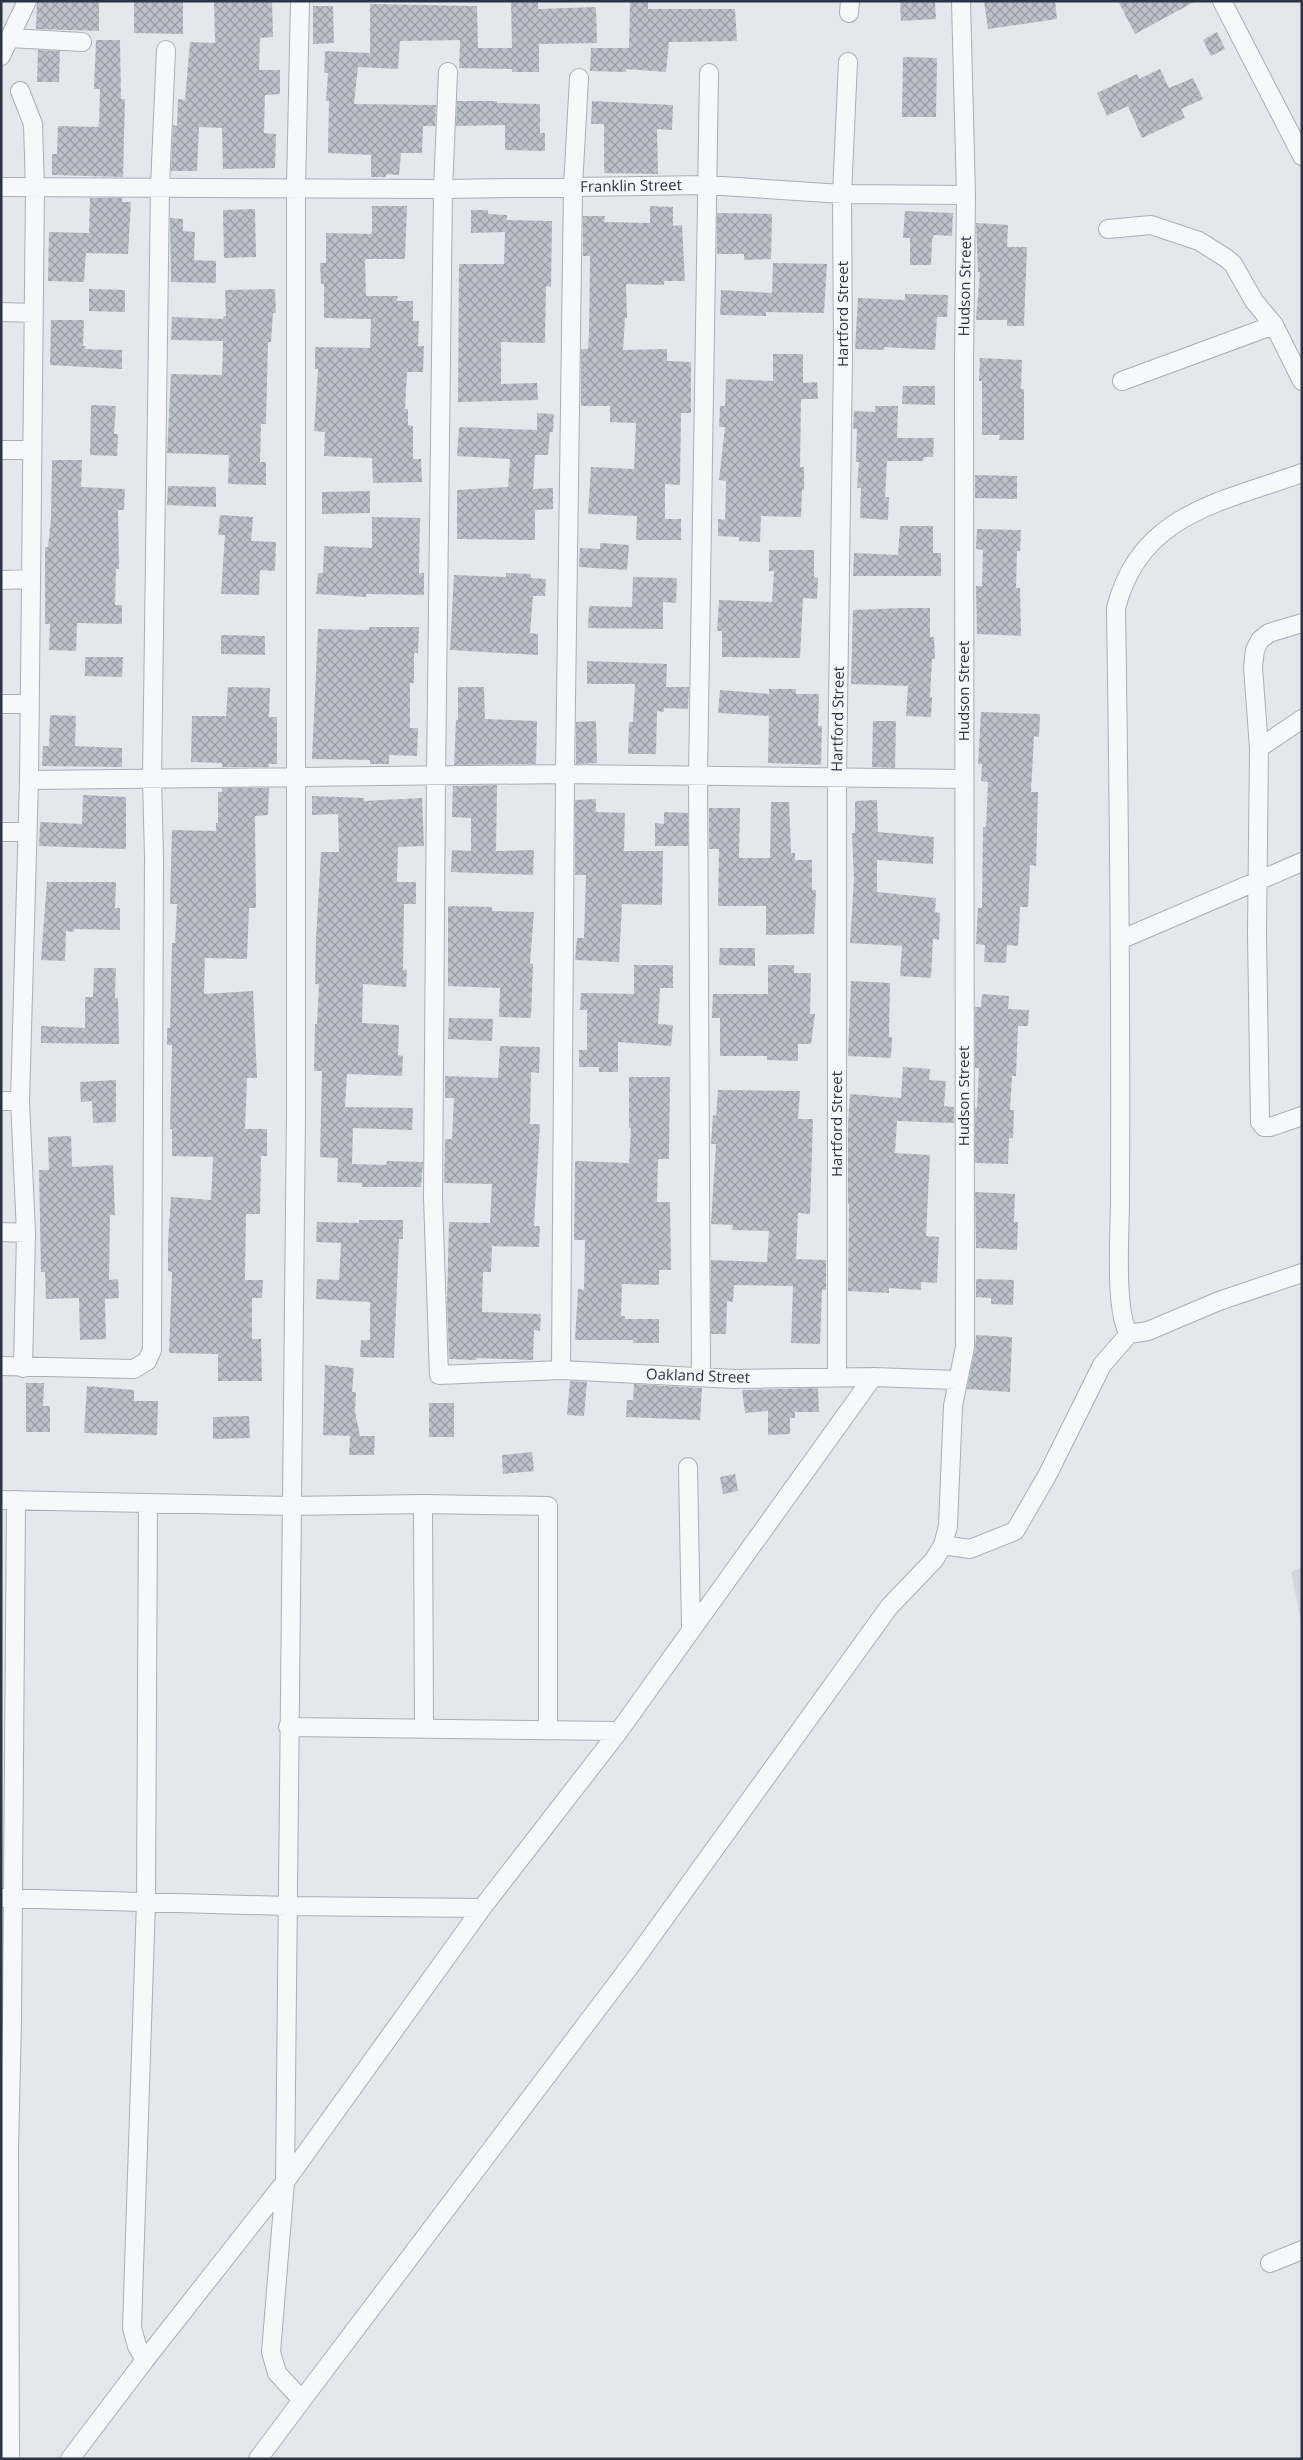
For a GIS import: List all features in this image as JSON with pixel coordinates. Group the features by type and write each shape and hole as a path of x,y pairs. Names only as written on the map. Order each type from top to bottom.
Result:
{"street":[{"path":"1,56 27,1"},
{"path":"300,1 296,187 296,1112 290,1506 284,2182 272,2352 277,2373 302,2400"},
{"name":"Hudson Street","path":"943,1546 948,1526 953,1406 965,1346 966,195 960,1"},
{"path":"1222,1 1302,156"},
{"path":"10,38 82,42"},
{"path":"1,1366 134,1369 147,1361 152,1350 154,857 152,779 160,187 166,50"},
{"name":"Hartford Street","path":"837,1377 837,778 843,356 842,194 848,62"},
{"path":"436,777 443,189 448,72"},
{"path":"701,1377 698,775 709,73"},
{"path":"561,1370 565,774 572,187 579,78"},
{"path":"20,91 33,124 36,188 28,704 29,780 20,1101 26,1233 24,1368"},
{"name":"Franklin Street","path":"1,187 443,189 707,184 842,194 966,195"},
{"path":"1108,229 1151,225 1199,241 1233,264 1254,301 1274,325 1302,381"},
{"path":"1,312 34,313"},
{"path":"1122,381 1274,325"},
{"path":"1,450 32,450"},
{"path":"1129,1334 1124,1327 1121,1309 1122,939 1116,608 1120,590 1128,572 1141,552 1163,530 1182,517 1302,473"},
{"path":"1,580 30,579"},
{"path":"1302,623 1269,633 1260,640 1255,650 1253,667 1259,748 1260,1122 1264,1126 1270,1127 1302,1116"},
{"path":"1,704 28,704"},
{"path":"1259,748 1302,719"},
{"path":"29,780 295,776 436,777 565,774 964,779"},
{"name":"Oakland Street","path":"436,777 433,1197 439,1375 561,1370 701,1377 873,1377 957,1380"},
{"path":"1,832 27,832"},
{"path":"1122,939 1302,862"},
{"path":"1,1101 20,1101"},
{"path":"1,1232 26,1233"},
{"path":"258,2459 633,1962 889,1607 934,1560 943,1546 970,1549 1015,1531 1048,1474 1102,1365 1129,1334 1148,1331 1220,1301 1302,1273"},
{"path":"70,2459 284,2182 482,1908 618,1731 690,1628 873,1377"},
{"path":"688,1467 690,1628"},
{"path":"10,2459 5,2149 9,1500 290,1506 423,1504 548,1506 548,1730"},
{"path":"145,2360 137,2346 132,2328 146,1902 148,1504"},
{"path":"423,1504 424,1729"},
{"path":"288,1727 618,1731"},
{"path":"7,1898 287,1906 482,1908"},
{"path":"1270,2263 1302,2250"}],"shaded area":[{"path":"1302,1567 1302,1625 1291,1572"}],"building":[{"path":"37,1 99,1 99,31 36,29"},
{"path":"134,1 183,1 183,34 134,33"},
{"path":"214,1 272,1 273,37 260,38 259,70 280,70 280,94 265,95 264,133 276,134 275,168 223,169 222,128 199,127 197,171 171,171 173,125 177,126 178,99 185,100 190,42 215,43"},
{"path":"630,1 648,1 648,9 735,9 737,41 669,42 666,72 626,69 626,72 590,71 591,48 629,48"},
{"path":"900,1 935,1 936,19 901,21"},
{"path":"984,1 1055,1 1057,19 988,29"},
{"path":"1118,1 1196,1 1135,34"},
{"path":"511,2 538,2 538,9 596,7 597,43 539,44 539,72 512,72 512,69 459,68 460,40 400,41 398,69 358,67 354,104 436,105 435,126 423,126 422,153 401,153 399,175 386,174 386,177 371,177 371,155 328,153 329,101 326,101 328,73 324,73 325,51 370,53 370,4 477,6 478,48 512,48"},
{"path":"313,6 333,6 334,43 313,44"},
{"path":"1217,32 1225,49 1211,56 1203,40"},
{"path":"96,40 120,40 121,99 125,99 123,177 52,175 52,154 57,154 58,126 98,127 99,124 100,89 94,89"},
{"path":"38,50 60,51 59,82 37,82"},
{"path":"903,57 937,58 936,117 902,117"},
{"path":"1160,69 1169,88 1193,78 1203,99 1181,109 1185,118 1142,138 1128,106 1107,116 1097,93 1137,74 1139,79"},
{"path":"457,101 540,104 540,133 545,133 545,151 505,150 505,125 456,126"},
{"path":"592,101 673,105 672,130 657,129 658,174 604,173 604,124 591,124"},
{"path":"90,198 122,198 122,202 131,202 128,254 86,253 84,282 48,281 49,232 89,233"},
{"path":"372,206 407,206 405,259 365,259 366,296 398,296 397,301 413,301 413,321 419,321 418,346 424,346 423,372 407,372 405,409 408,409 408,425 413,426 413,459 421,459 422,482 373,483 372,458 324,456 325,432 314,431 318,369 315,369 315,347 370,348 371,319 324,318 324,284 321,284 320,263 326,263 326,233 372,234"},
{"path":"650,206 673,207 673,226 682,225 685,281 664,281 664,285 626,284 627,318 625,318 623,350 667,349 667,361 691,362 691,413 681,413 680,485 665,484 665,519 681,519 681,540 636,540 637,516 588,514 591,467 634,469 636,423 610,422 610,406 581,406 581,349 588,349 589,333 590,256 583,256 583,216 605,216 604,222 650,223"},
{"path":"255,209 256,257 224,258 223,210"},
{"path":"471,210 488,210 488,214 507,215 507,220 552,221 551,287 546,286 545,343 501,342 501,384 537,383 538,400 458,402 459,264 504,264 505,232 471,233"},
{"path":"905,211 953,213 952,236 934,235 932,239 931,265 910,265 910,238 903,238"},
{"path":"717,213 772,214 771,259 744,260 744,254 717,254"},
{"path":"170,218 183,219 183,231 195,232 194,260 216,261 216,283 171,282"},
{"path":"976,223 1008,225 1007,247 1027,247 1024,326 1007,326 1007,320 976,320 980,272 978,272"},
{"path":"773,263 827,264 824,313 766,312 766,316 720,315 721,290 772,293"},
{"path":"89,289 125,290 125,312 89,311"},
{"path":"275,289 276,313 273,313 271,342 268,342 266,424 261,424 260,462 266,462 266,485 228,484 229,455 167,453 171,374 222,375 223,341 171,340 172,317 223,319 226,316 225,290"},
{"path":"905,294 948,295 947,317 937,317 935,350 884,347 884,350 855,349 858,298 905,300"},
{"path":"51,320 84,320 83,346 86,346 85,349 122,350 122,369 50,365"},
{"path":"773,354 803,354 803,383 817,382 818,399 801,399 800,467 804,467 804,490 802,490 801,517 761,516 760,542 739,541 739,537 718,536 718,519 725,520 726,481 719,480 725,427 719,427 720,406 725,406 726,379 773,381"},
{"path":"980,358 1022,360 1021,389 1024,389 1024,440 999,440 1000,435 982,435 982,381 979,381"},
{"path":"903,386 935,386 935,405 902,404"},
{"path":"91,405 116,406 114,434 118,434 117,456 90,455"},
{"path":"875,406 898,406 897,438 934,438 933,457 924,457 923,461 887,461 885,497 889,497 888,520 860,518 861,488 857,488 859,462 856,462 857,429 853,429 854,411 875,412"},
{"path":"537,413 554,414 553,432 550,432 548,455 535,455 533,489 553,488 553,509 535,510 535,540 457,539 457,490 508,487 510,459 457,456 459,427 537,430"},
{"path":"52,460 82,460 81,487 125,489 124,510 118,510 119,569 116,569 115,605 122,605 122,624 77,623 76,651 49,650 50,624 45,624 45,547 48,547 51,519"},
{"path":"975,475 1017,476 1017,499 975,498"},
{"path":"168,486 216,487 216,507 167,505"},
{"path":"370,491 370,513 322,514 322,492"},
{"path":"220,515 253,517 251,541 276,542 275,571 260,570 259,595 221,594 225,535 218,535"},
{"path":"372,517 420,518 419,573 424,573 424,595 366,594 366,597 316,594 318,573 323,573 324,546 372,548"},
{"path":"900,526 933,526 933,553 941,553 941,576 853,576 854,553 898,555"},
{"path":"977,529 1021,530 1020,551 1017,551 1016,588 1020,588 1021,636 977,634 976,586 982,586 983,550 976,549"},
{"path":"600,543 629,545 627,570 579,567 580,548 600,549"},
{"path":"769,550 814,550 814,577 818,578 817,599 803,598 800,658 722,657 722,631 717,631 719,600 772,602 774,571 769,571"},
{"path":"506,573 531,574 531,578 546,579 545,596 533,596 530,633 538,634 538,655 450,650 454,575 506,577"},
{"path":"633,577 677,578 676,603 663,602 663,629 588,628 589,606 632,607"},
{"path":"930,608 930,637 934,637 935,659 932,659 931,717 906,716 908,686 851,684 853,610"},
{"path":"369,627 419,627 418,653 414,653 414,683 410,683 410,728 418,728 417,756 389,755 389,764 370,764 370,760 312,759 318,629 369,630"},
{"path":"221,635 265,636 265,655 221,654"},
{"path":"85,657 123,657 122,677 85,676"},
{"path":"587,661 667,664 666,687 689,687 688,709 664,708 664,712 657,711 656,754 628,754 629,722 633,722 635,684 587,684"},
{"path":"228,687 270,688 269,717 277,717 277,764 269,764 269,767 222,767 222,763 191,762 192,716 226,716"},
{"path":"458,687 484,687 485,719 537,721 536,764 454,765 456,720 458,720"},
{"path":"769,689 796,689 796,694 819,694 818,726 822,726 821,765 768,763 769,716 718,713 720,690 769,694"},
{"path":"981,712 1040,714 1039,737 1034,736 1031,792 1038,792 1036,866 1030,865 1028,907 1020,907 1018,946 1007,945 1006,963 984,962 985,945 976,944 978,908 982,908 983,827 986,827 988,782 981,781 982,764 978,764"},
{"path":"50,715 76,716 75,746 122,748 122,767 42,766 43,746 49,746"},
{"path":"596,721 597,763 576,764 576,722"},
{"path":"873,721 896,721 895,768 872,767"},
{"path":"497,785 496,851 534,850 533,875 451,872 452,850 471,851 471,818 452,817 453,786"},
{"path":"222,788 269,788 268,815 255,816 256,908 249,908 247,959 205,958 204,994 253,991 257,1078 247,1078 245,1129 267,1129 267,1156 261,1156 260,1214 246,1214 245,1280 263,1280 262,1298 252,1298 252,1339 261,1339 262,1381 218,1381 218,1354 169,1353 172,1272 168,1271 168,1243 171,1197 211,1200 213,1157 172,1156 172,1129 170,1129 172,1045 167,1045 167,1028 170,1028 172,943 175,943 177,904 170,904 172,830 216,831 216,823 218,823 218,792 222,792"},
{"path":"83,795 126,797 126,849 39,846 40,822 82,824"},
{"path":"312,796 364,798 364,801 422,798 424,846 398,847 397,882 416,882 416,904 404,904 403,970 407,970 406,987 363,984 362,1023 399,1025 398,1055 403,1056 402,1076 347,1074 345,1107 413,1108 412,1130 353,1128 352,1164 386,1165 387,1161 423,1162 421,1187 362,1187 362,1183 337,1182 338,1158 320,1157 322,1071 314,1071 315,1024 317,1024 319,984 315,984 316,939 321,852 339,852 338,814 312,815"},
{"path":"596,799 596,812 625,813 624,851 663,851 662,905 622,904 619,962 575,960 577,938 584,938 586,875 575,875 575,800"},
{"path":"877,800 878,832 934,837 933,864 877,860 877,892 936,898 935,912 940,913 939,940 933,939 931,978 900,976 902,946 850,943 854,879 852,833 855,833 855,801"},
{"path":"771,802 789,802 791,853 795,853 795,860 812,860 812,890 816,890 814,934 766,935 766,906 718,906 719,849 709,849 709,808 740,808 739,858 770,858"},
{"path":"664,812 688,813 688,846 655,846 655,823 664,824"},
{"path":"47,882 116,882 115,908 120,908 120,930 74,929 74,932 66,931 65,961 41,960"},
{"path":"448,906 492,907 492,911 534,912 530,963 533,964 531,1018 499,1017 500,988 448,986"},
{"path":"720,948 755,948 755,966 719,965"},
{"path":"634,965 673,965 673,988 660,988 658,1024 673,1025 671,1046 618,1042 618,1072 599,1072 599,1067 579,1067 579,1050 587,1050 587,1010 580,1010 581,993 634,994"},
{"path":"768,965 794,965 794,973 811,973 810,1014 815,1014 811,1044 798,1044 798,1061 767,1060 767,1056 720,1056 720,1018 712,1018 713,994 768,994"},
{"path":"94,968 116,968 115,998 118,998 119,1044 41,1043 41,1026 85,1028 85,997 93,997"},
{"path":"851,981 890,983 889,1037 892,1037 891,1058 848,1056"},
{"path":"982,994 1009,996 1008,1009 1029,1010 1028,1026 1018,1026 1016,1076 1012,1076 1010,1110 1014,1110 1013,1138 1009,1138 1008,1164 975,1163 975,1108 977,1108 979,1068 975,1068 975,1007 981,1007"},
{"path":"449,1018 493,1019 492,1041 448,1039"},
{"path":"500,1046 540,1047 539,1073 531,1072 530,1124 540,1124 534,1226 540,1226 539,1247 492,1246 491,1272 483,1272 482,1312 541,1314 540,1331 534,1330 533,1360 449,1359 447,1300 449,1222 490,1223 492,1184 444,1183 445,1139 452,1139 454,1098 445,1098 445,1076 498,1078"},
{"path":"903,1067 930,1069 929,1080 946,1081 944,1106 954,1107 954,1123 897,1121 895,1153 930,1155 926,1236 939,1237 937,1283 921,1282 921,1290 889,1288 889,1293 848,1291 848,1124 850,1094 901,1098"},
{"path":"629,1077 670,1077 669,1159 658,1159 657,1202 670,1202 671,1270 659,1270 659,1285 622,1284 621,1316 625,1316 625,1319 659,1319 659,1343 633,1343 633,1340 575,1340 578,1289 584,1290 585,1240 574,1240 575,1161 629,1163 631,1128 629,1128"},
{"path":"116,1080 116,1122 93,1123 92,1101 81,1102 80,1082"},
{"path":"718,1090 800,1091 798,1119 813,1119 810,1214 798,1213 796,1259 826,1260 826,1290 822,1290 820,1344 791,1343 793,1286 734,1285 733,1302 727,1301 726,1334 711,1334 711,1260 767,1262 769,1231 732,1230 733,1225 711,1224 716,1144 711,1144 713,1115 716,1116"},
{"path":"71,1136 72,1167 113,1165 115,1215 110,1215 109,1280 118,1279 119,1298 105,1299 106,1339 80,1340 79,1298 46,1299 45,1272 41,1272 39,1170 49,1170 48,1137"},
{"path":"975,1192 1015,1194 1014,1222 1018,1222 1017,1250 976,1248"},
{"path":"359,1220 403,1220 403,1239 399,1239 394,1358 360,1357 361,1340 370,1340 370,1302 316,1299 317,1279 339,1280 341,1243 316,1242 317,1222 359,1223"},
{"path":"976,1279 1014,1280 1013,1305 991,1304 991,1298 976,1297"},
{"path":"976,1335 1012,1337 1010,1392 967,1389"},
{"path":"325,1365 354,1368 352,1392 356,1392 355,1412 360,1436 375,1436 374,1455 349,1455 350,1436 323,1435"},
{"path":"570,1381 587,1382 584,1416 567,1415"},
{"path":"26,1383 44,1383 43,1406 50,1406 50,1432 26,1432"},
{"path":"634,1384 702,1388 700,1420 626,1417 627,1400 633,1400"},
{"path":"87,1386 134,1390 134,1401 158,1401 157,1435 84,1433"},
{"path":"818,1388 819,1412 795,1412 795,1418 790,1418 790,1434 768,1435 768,1411 745,1413 742,1390"},
{"path":"429,1403 454,1403 454,1437 429,1437"},
{"path":"249,1416 250,1438 213,1439 213,1417"},
{"path":"532,1452 534,1471 503,1474 502,1455"},
{"path":"735,1474 738,1491 723,1494 720,1477"}]}
